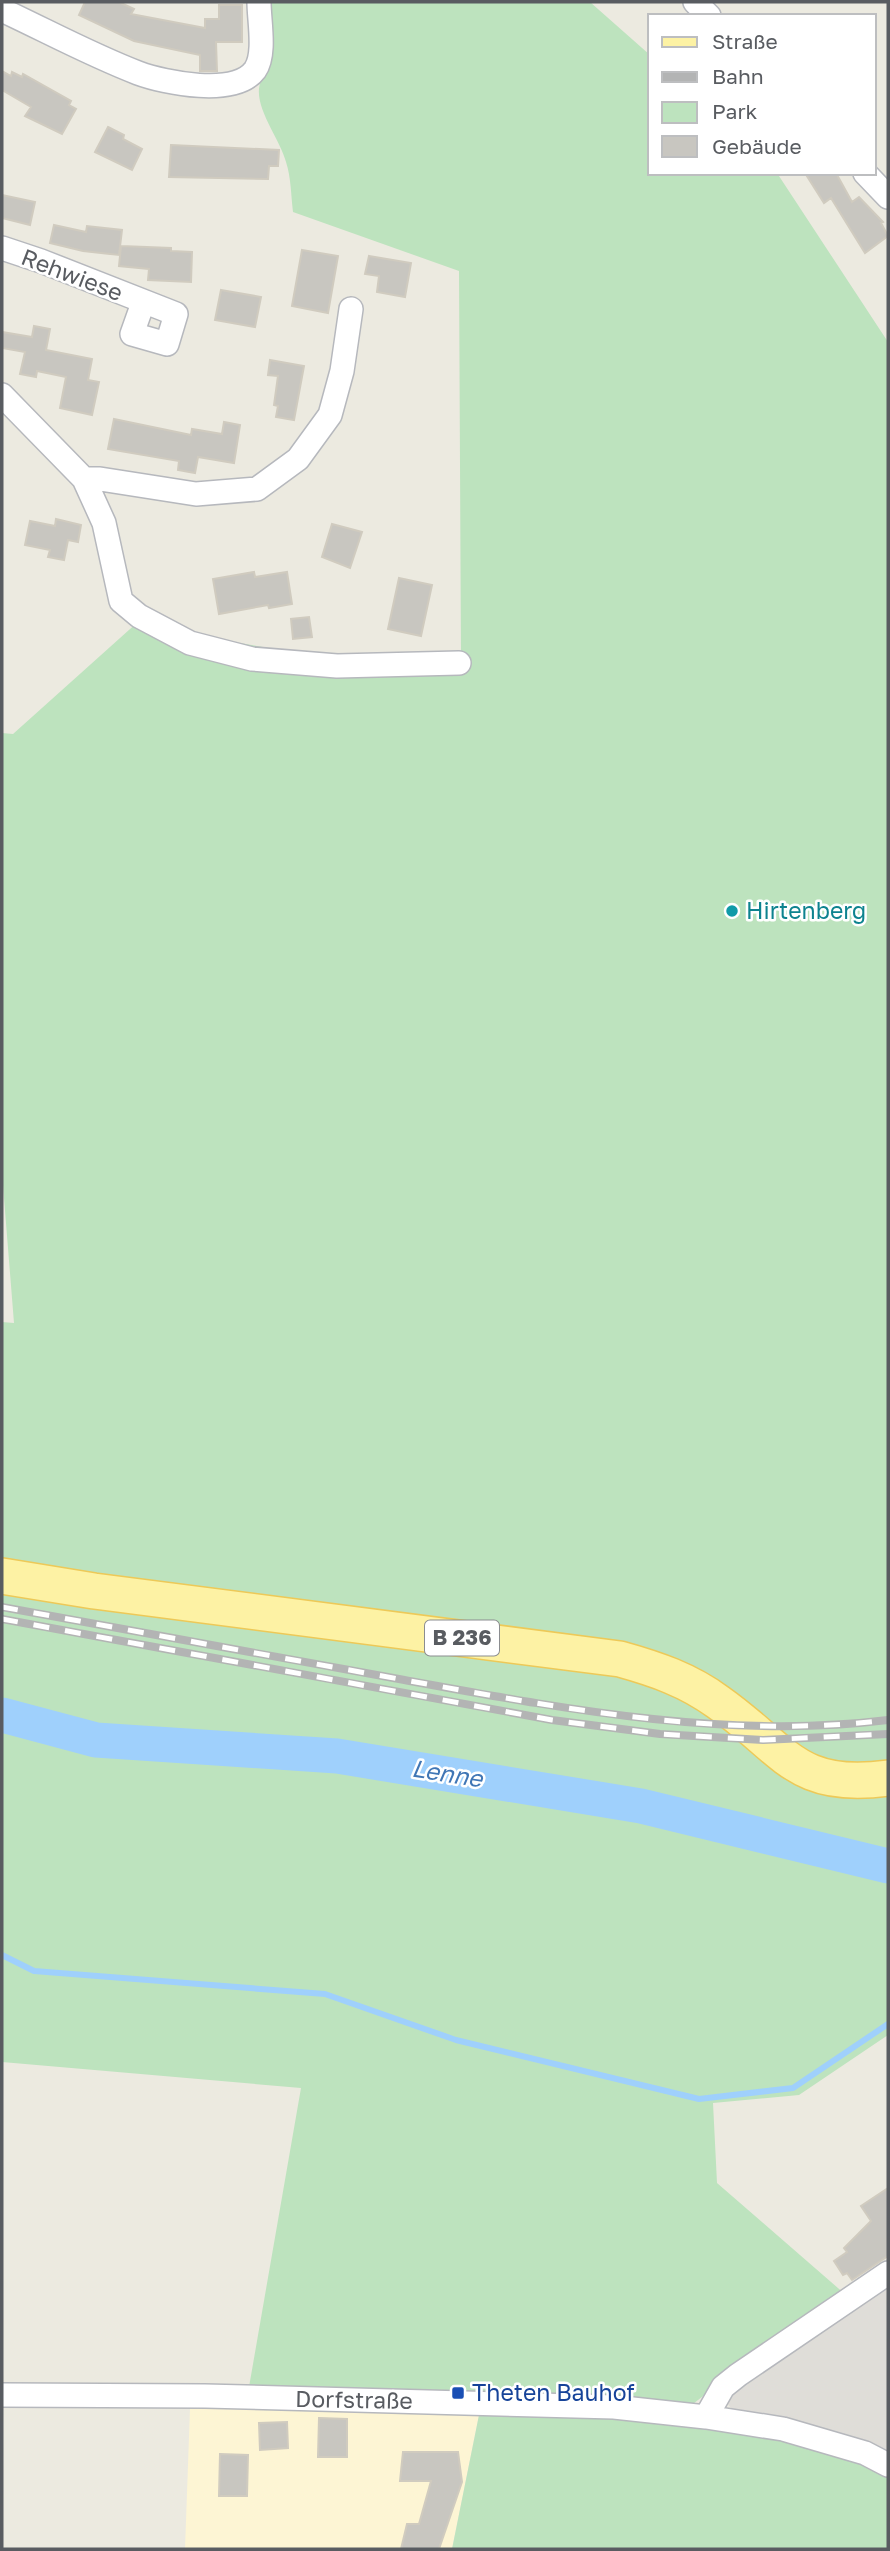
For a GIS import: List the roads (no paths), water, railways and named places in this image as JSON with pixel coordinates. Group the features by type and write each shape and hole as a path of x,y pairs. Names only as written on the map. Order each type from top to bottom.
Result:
{"main road":[{"name":"B 236","path":"2,1576 94,1591 620,1659 673,1675 693,1685 720,1703 785,1758 814,1774 849,1782 888,1778"}],"street":[{"path":"2,9 140,74 195,86 245,80 256,69 260,52 259,2"},
{"path":"867,175 888,197"},
{"name":"Rehwiese","path":"2,248 143,303"},
{"path":"84,479 100,479 196,494 257,489 298,459 330,415 342,371 351,310"},
{"path":"2,395 84,479 104,523 121,601 139,616 190,643 252,659 337,666 459,663"},
{"path":"706,2417 723,2387 738,2375 888,2273"},
{"name":"Dorfstraße","path":"2,2395 205,2396 601,2406 706,2417 783,2429 865,2453 888,2465"}],"waterway":[{"name":"Lenne","path":"2,1715 96,1740 337,1756 641,1806 888,1866"},
{"path":"2,1955 34,1971 325,1994 456,2040 699,2099 793,2088 888,2024"}],"railway":[{"path":"2,1607 520,1700 642,1718 765,1726 888,1720"},
{"path":"2,1619 552,1720 660,1734 763,1740 888,1734"}],"place":[{"name":"Hirtenberg","path":"732,911"},
{"name":"Theten Bauhof","path":"458,2393"}]}
